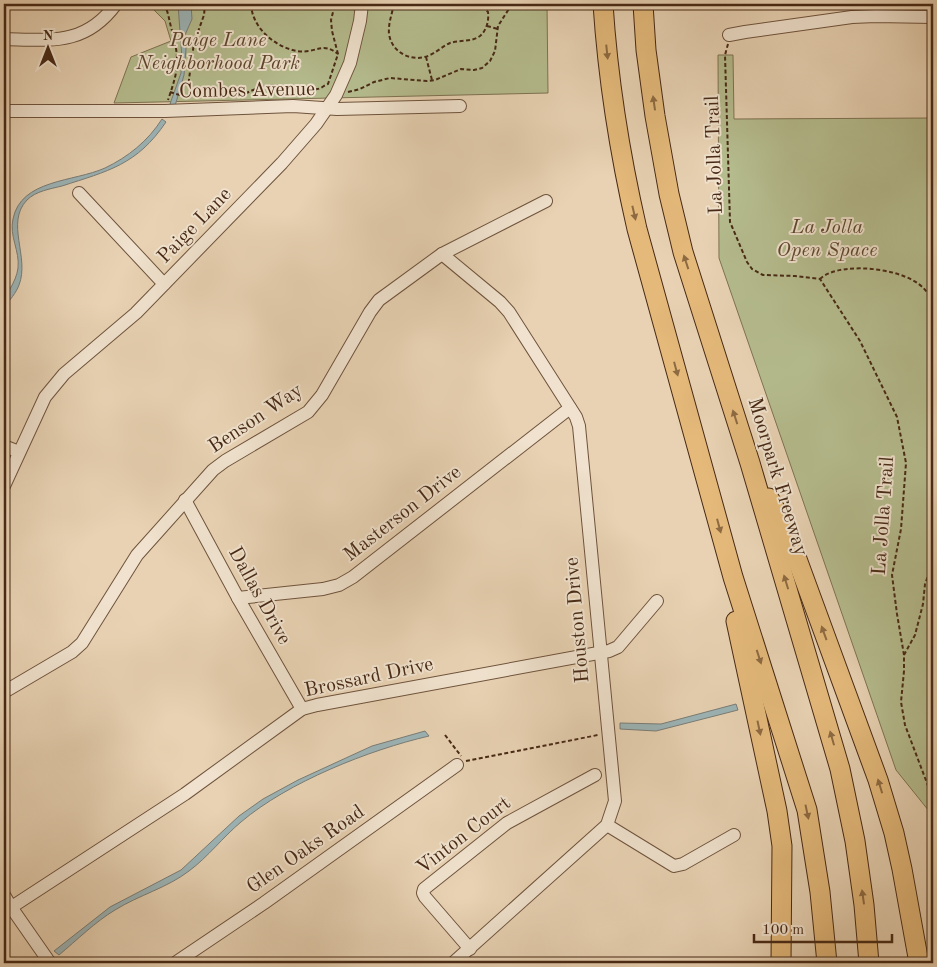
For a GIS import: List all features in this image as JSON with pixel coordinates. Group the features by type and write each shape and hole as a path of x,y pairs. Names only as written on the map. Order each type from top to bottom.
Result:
{"highway":[{"path":"603,4 612,99 624,171 637,229 734,577 807,810 820,892 827,963"},
{"name":"Moorpark Freeway","path":"643,4 646,50 669,194 683,252 750,464 840,769 856,841 869,963"},
{"path":"750,464 786,529 878,780 894,833 919,963"},
{"path":"734,577 733,608 782,846 781,963"}],"street":[{"path":"4,39 52,40 74,37 92,28 108,15 116,4"},
{"name":"Paige Lane","path":"4,486 54,384 136,313 282,163 328,109 350,63 356,42 362,4"},
{"path":"729,35 852,17 933,17"},
{"name":"Combes Avenue","path":"4,111 165,111 253,106 293,106 328,109 460,106"},
{"path":"79,192 164,284"},
{"name":"Benson Way","path":"4,692 72,652 82,644 137,555 209,474 225,461 308,412 315,405 370,312 380,300 442,254 546,201"},
{"name":"Houston Drive","path":"442,254 500,302 509,312 576,417 579,426 615,801 608,825"},
{"name":"Masterson Drive","path":"238,598 323,589 340,585 353,577 570,408"},
{"path":"4,446 19,452"},
{"name":"Dallas Drive","path":"185,500 302,710"},
{"name":"Brossard Drive","path":"7,910 185,794 302,710 327,703 609,651 618,646 658,601"},
{"name":"Glen Oaks Road","path":"175,963 264,903 461,763"},
{"name":"Vinton Court","path":"470,949 425,897 424,889 507,823 544,801 594,776"},
{"path":"453,963 608,825 674,866 683,864 734,835"},
{"path":"4,895 7,910 50,963"}],"path":[{"path":"164,4 178,53 172,93 165,111"},
{"path":"172,93 186,97 190,93 189,79 194,43 204,15 205,4"},
{"path":"251,4 251,10 265,35 280,46 297,51 311,51 325,47 331,48 338,54"},
{"path":"239,98 245,93 263,87 276,85 304,90 318,90 328,84 338,54 331,20 334,4"},
{"path":"394,4 389,26 389,36 394,47 405,56 415,58 426,57 451,43 475,39 481,35 487,26 488,12 482,4 465,6 455,4"},
{"path":"338,90 349,92 390,78 432,80 461,69 482,68 490,61 495,51 498,29 512,4"},
{"path":"487,26 498,29"},
{"name":"La Jolla Trail","path":"725,55 730,222 747,262 752,269 763,275 820,279 860,341 897,417 906,463 902,529 892,575 896,614 904,655 900,702 905,726 930,791"},
{"path":"426,57 432,80"},
{"path":"820,279 826,274 843,269 868,268 892,271 918,282 930,297 932,310 928,335 932,348 933,379"},
{"path":"933,423 933,440"},
{"name":"La Jolla Trail","path":"904,655 915,635 923,604 925,584 931,568 933,548"},
{"path":"445,735 461,763 608,733"}],"green space":[{"name":"Paige Lane Neighborhood Park","path":"148,4 547,4 548,93 114,103 131,57 171,41 165,21"},
{"name":"La Jolla Open Space","path":"718,55 733,55 734,119 933,118 933,816 896,770 719,258"}],"water":[{"path":"178,4 191,4 192,19 185,35 184,75 175,106 170,104 181,73 182,59"},
{"path":"162,119 166,122 155,136 132,157 94,176 39,192 27,200 21,209 18,219 22,274 16,291 4,307 18,268 12,231 13,219 18,206 26,196 37,189 92,173 122,159 144,141"},
{"path":"736,704 738,710 656,731 620,729 620,723 661,724"},
{"path":"425,731 429,736 381,750 330,769 260,807 241,822 203,860 189,871 162,887 115,910 59,955 54,951 110,907 181,870 239,816 263,799 298,780 372,746"}]}
